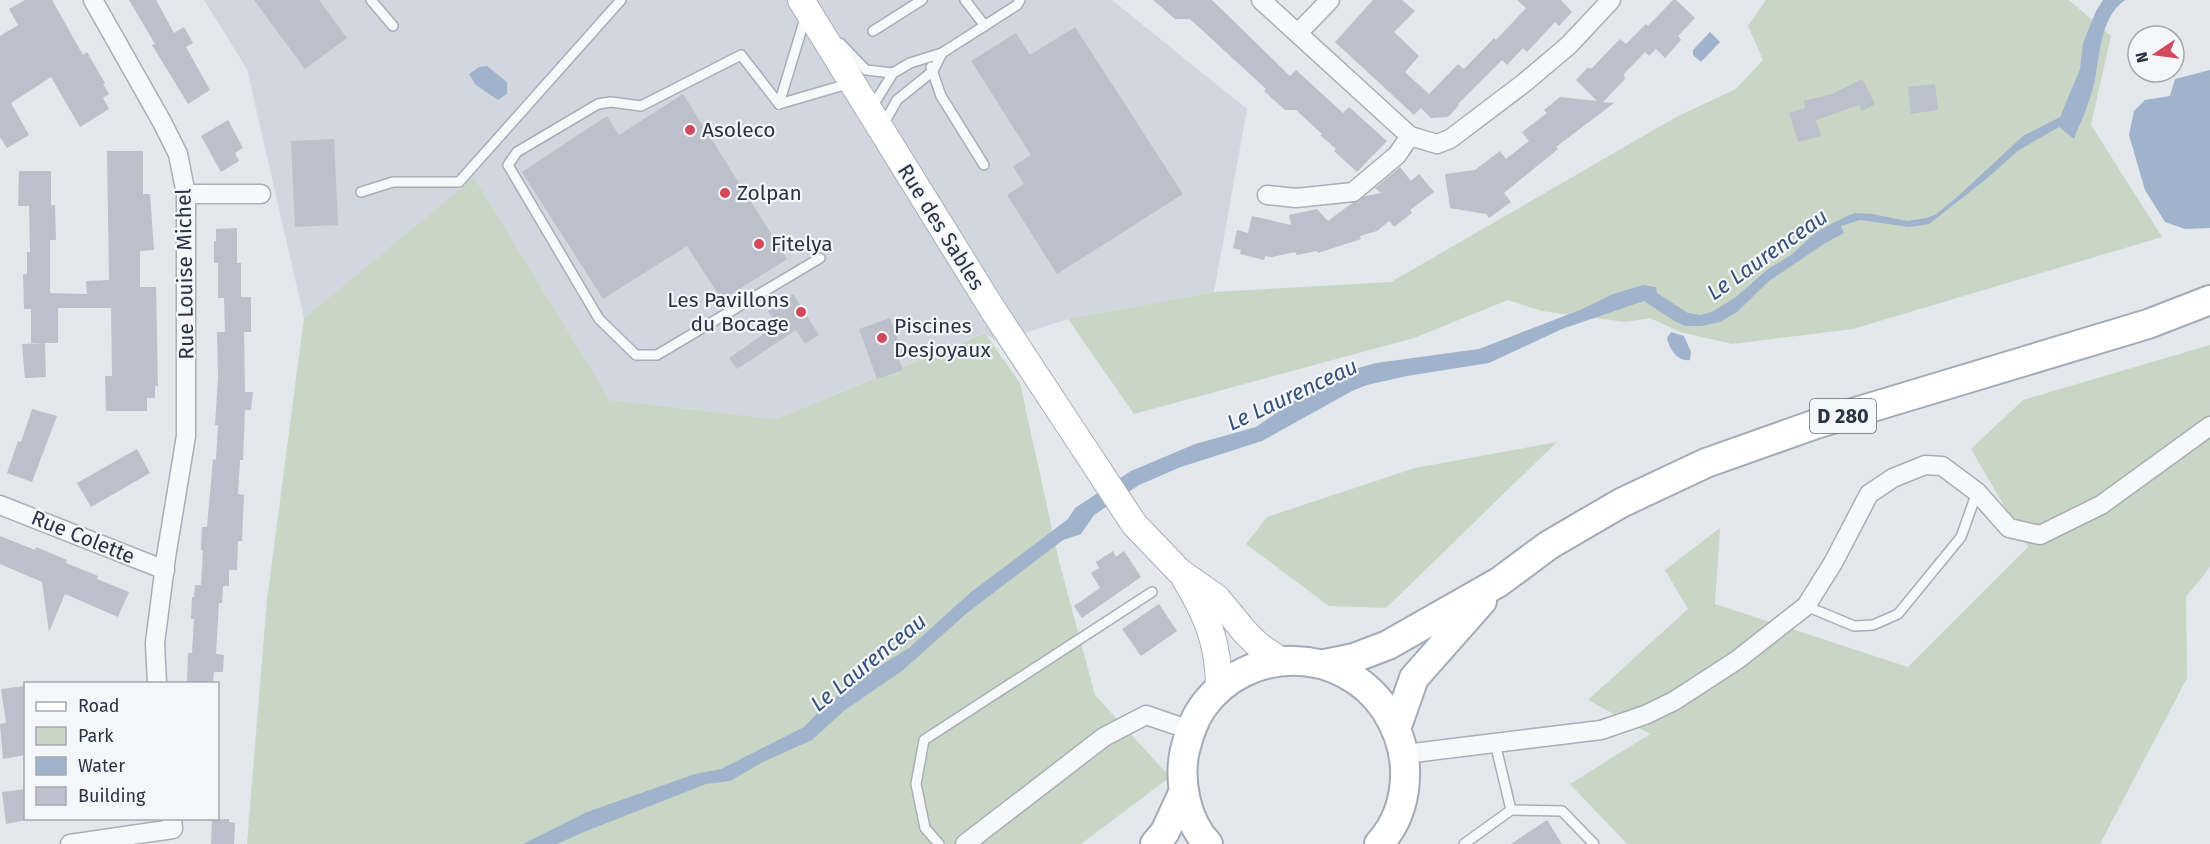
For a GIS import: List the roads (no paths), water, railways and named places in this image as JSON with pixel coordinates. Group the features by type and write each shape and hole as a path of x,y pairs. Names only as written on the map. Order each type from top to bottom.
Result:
{"main road":[{"name":"Rue des Sables","path":"804,5 993,310 1134,524 1180,572 1217,598 1258,645 1281,661"},
{"name":"D 280","path":"1324,664 1354,658 1388,645 1499,582 1549,545 1621,503 1706,463 1816,424 2137,327 2210,300"},
{"name":"Rue des Sables","path":"1180,572 1202,608 1213,636 1219,663 1219,689"},
{"name":"D 280","path":"1396,726 1414,678 1499,582"},
{"path":"1208,844 1191,817 1184,791 1183,760 1190,730 1202,708 1219,689 1248,670 1281,661 1324,664 1347,674 1374,694 1396,726 1405,754 1406,782 1400,809 1386,841"},
{"path":"1155,844 1165,832 1184,791"}],"street":[{"name":"Rue Louise Michel","path":"93,0 178,154 186,194 186,436 155,643 157,682"},
{"path":"1261,0 1410,136 1437,144 1450,139 1524,83 1569,45 1611,0"},
{"path":"1298,33 1330,0"},
{"path":"1267,195 1296,198 1353,192 1397,155 1410,136"},
{"path":"186,194 261,194"},
{"path":"1405,754 1601,730 1645,715 1674,701 1737,660 1806,606 1833,563 1869,494 1893,478 1925,465 1942,466 1977,492 2009,528 2040,535 2101,505 2210,426"},
{"name":"Rue Colette","path":"0,505 165,570"},
{"path":"965,844 1104,736 1146,715 1190,730"},
{"path":"70,844 173,829 172,820"}],"lane":[{"path":"371,0 393,26"},
{"path":"361,192 393,182 459,182 621,0"},
{"path":"873,31 922,0"},
{"path":"965,0 985,26"},
{"path":"804,5 866,70 893,73 910,63 942,53 1017,5 1020,0"},
{"path":"779,105 804,5"},
{"path":"876,121 897,100 933,71 942,53"},
{"path":"779,105 741,56 641,106 611,102 598,104 517,152 508,165 599,319 636,355 657,355 820,258"},
{"path":"927,58 941,96 984,165"},
{"path":"876,121 893,73"},
{"path":"779,105 852,82"},
{"path":"1806,606 1854,626 1873,624 1898,614 1961,537 1977,492"},
{"path":"939,844 925,828 916,784 924,740 1152,592"},
{"path":"1495,743 1511,810"},
{"path":"1464,844 1511,810 1562,811 1594,844"}],"water":[{"path":"2103,0 2125,0 2109,18 2101,42 2090,97 2074,139 2059,127 2019,150 1929,224 1909,227 1860,220 1841,226 1844,233 1769,281 1737,312 1720,322 1701,326 1685,326 1644,301 1562,329 1489,363 1407,376 1367,385 1352,391 1262,441 1181,467 1139,485 1094,515 1081,534 1063,540 967,613 902,671 845,710 812,740 763,762 730,781 706,784 557,844 523,844 587,812 695,774 721,769 804,727 825,705 870,672 909,648 971,592 1068,519 1075,508 1131,471 1195,444 1256,427 1337,374 1376,363 1479,349 1580,310 1613,294 1643,285 1656,287 1657,293 1688,313 1700,315 1712,312 1736,297 1768,269 1791,255 1816,232 1847,216 1855,213 1872,214 1907,221 1935,215 2023,136 2060,117 2080,69 2083,43"},
{"path":"1710,32 1720,42 1701,62 1693,55 1693,50"},
{"path":"487,66 507,82 507,94 498,100 476,85 469,74 479,67"},
{"path":"2210,70 2210,228 2185,229 2165,222 2145,190 2129,135 2134,111 2145,100 2170,96 2174,84 2186,84 2186,76"},
{"path":"1671,332 1684,336 1691,352 1690,360 1678,357 1672,350 1667,338"}],"place":[{"name":"Asoleco","path":"690,130"},
{"name":"Zolpan","path":"725,193"},
{"name":"Fitelya","path":"759,244"},
{"name":"Les Pavillons du Bocage","path":"801,312"},
{"name":"Piscines Desjoyaux","path":"882,338"}],"water label":[{"name":"Le Laurenceau","path":"1767,254"},
{"name":"Le Laurenceau","path":"1292,394"},
{"name":"Le Laurenceau","path":"868,662"}]}
